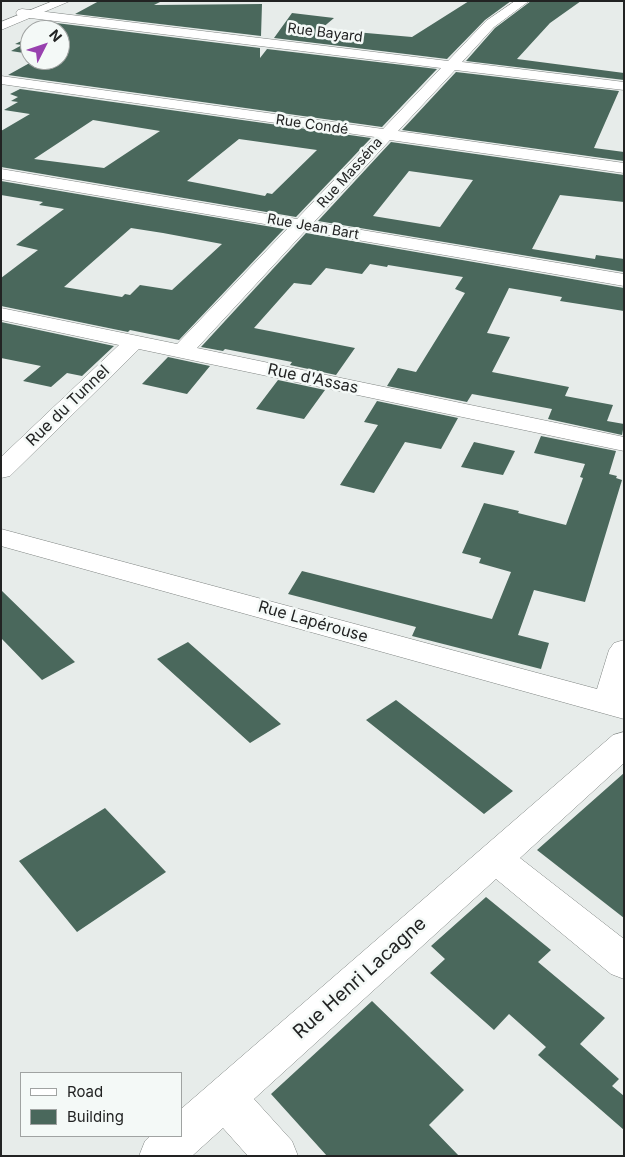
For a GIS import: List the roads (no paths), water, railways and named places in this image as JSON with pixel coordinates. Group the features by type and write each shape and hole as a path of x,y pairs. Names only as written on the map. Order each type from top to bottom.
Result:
{"street":[{"path":"1,26 59,1"},
{"path":"1,20 28,14 64,1"},
{"name":"Rue Masséna","path":"182,352 490,24 523,1"},
{"name":"Rue Bayard","path":"28,14 624,86"},
{"name":"Rue Condé","path":"1,80 624,168"},
{"name":"Rue Jean Bart","path":"1,174 624,280"},
{"name":"Rue d'Assas","path":"1,314 624,444"},
{"name":"Rue du Tunnel","path":"1,470 134,342"},
{"name":"Rue Lapérouse","path":"1,537 616,706"},
{"path":"616,706 624,650"},
{"name":"Rue Henri Lacagne","path":"182,1136 624,744"},
{"path":"495,858 624,962"},
{"path":"225,1098 277,1156"},
{"name":"Rue Henri Lacagne","path":"160,1156 181,1137"}]}
